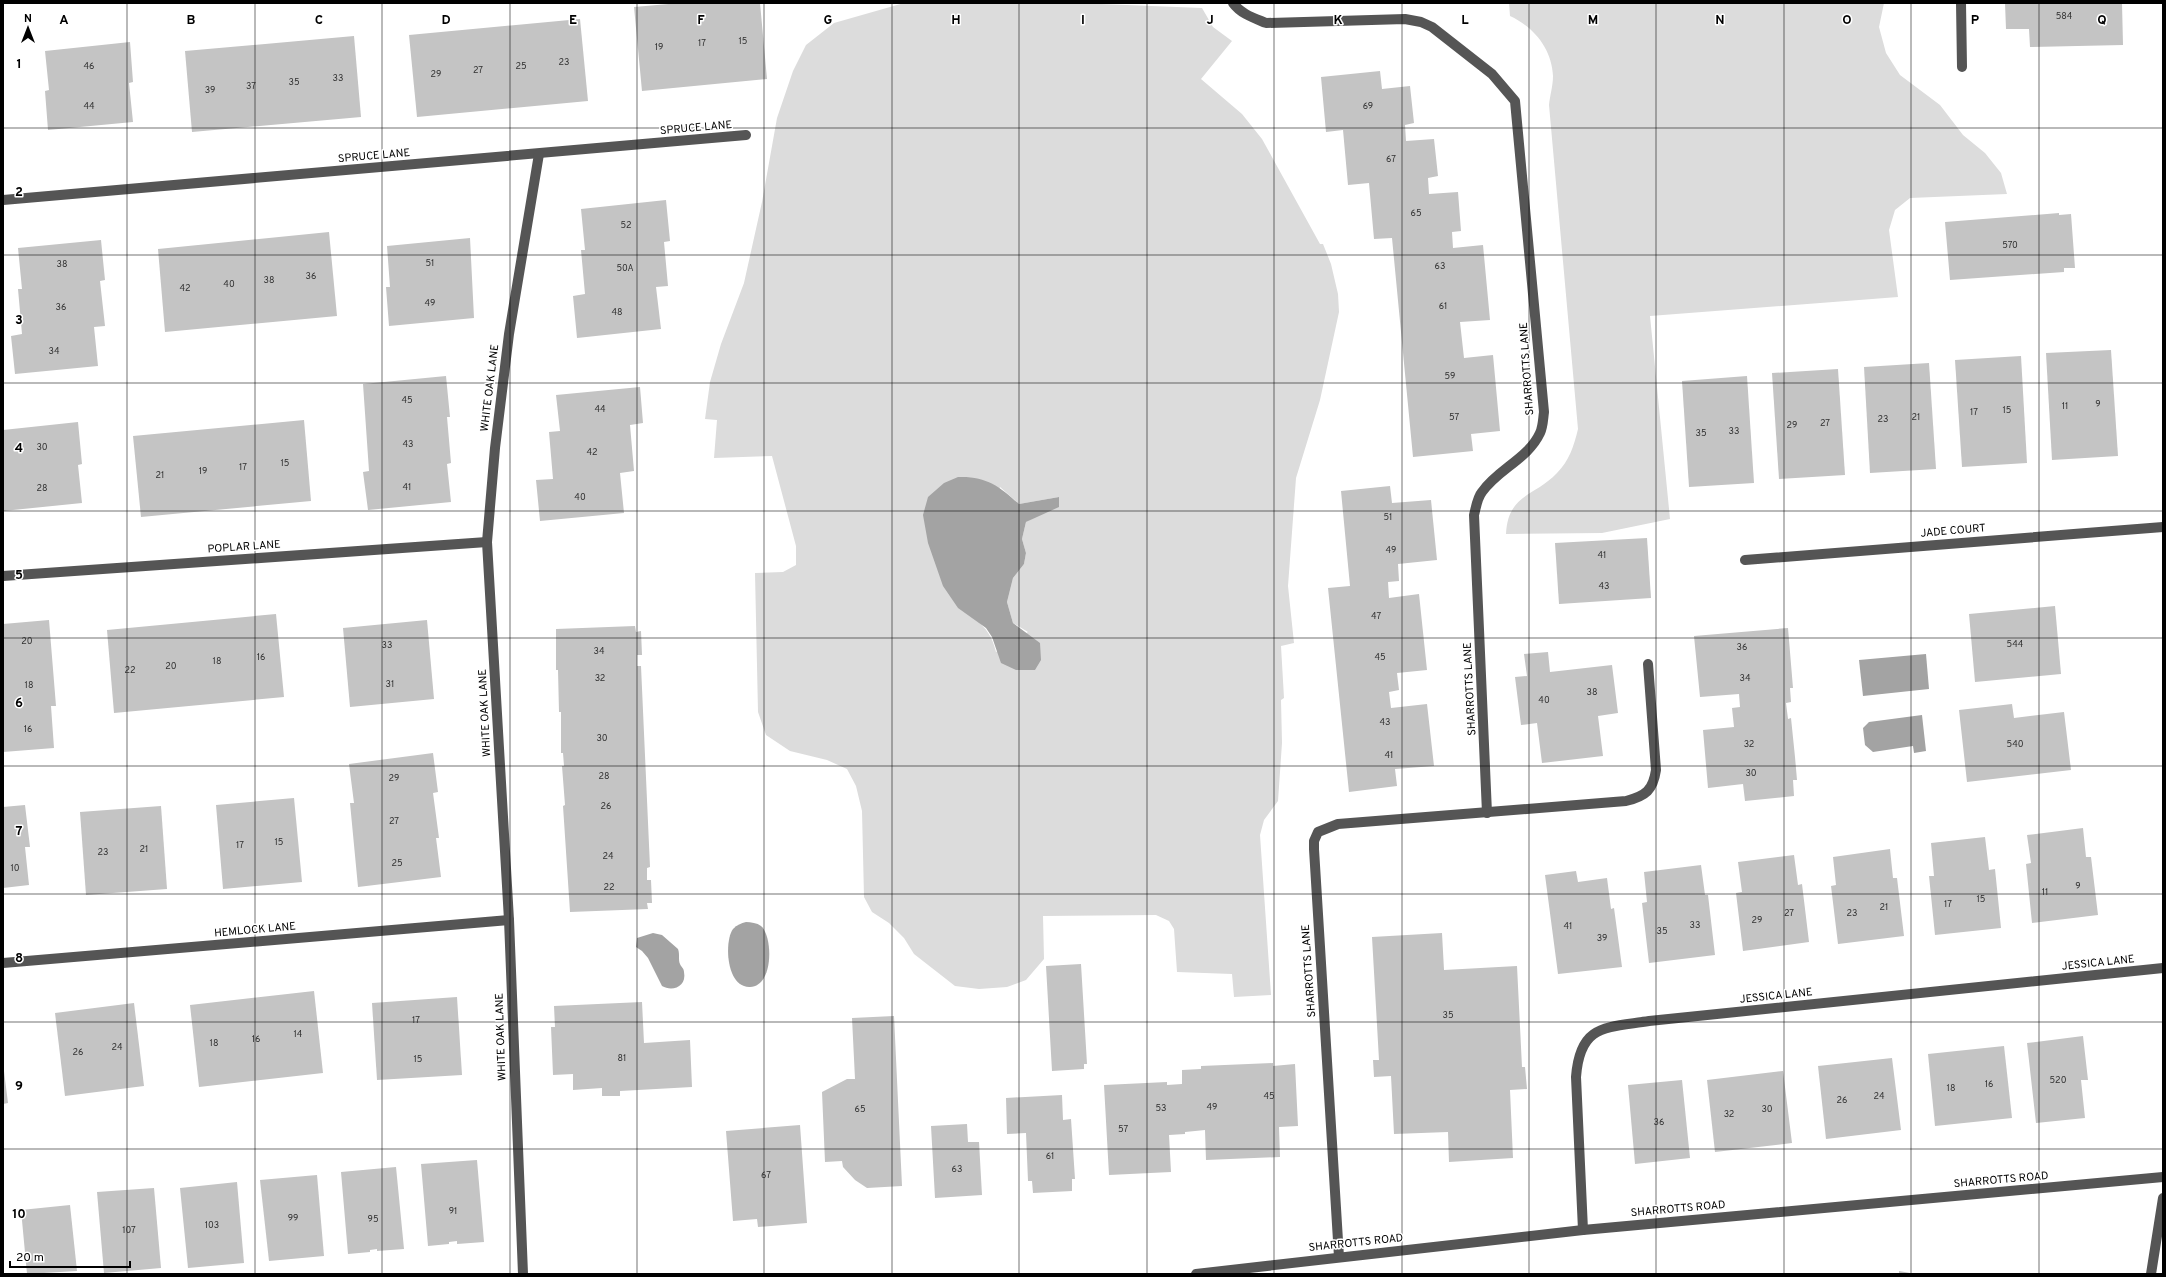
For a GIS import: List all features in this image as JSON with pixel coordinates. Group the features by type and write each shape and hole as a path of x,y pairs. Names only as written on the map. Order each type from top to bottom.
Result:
{"street":[{"name":"SHARROTTS LANE","path":"1233,3 1238,9 1247,15 1266,23 1405,19 1421,22 1432,27 1492,74 1515,100 1544,412 1541,433 1529,449 1514,463 1494,477 1480,493 1474,515 1487,813"},
{"path":"1961,3 1962,67"},
{"name":"SPRUCE LANE","path":"3,200 746,135"},
{"name":"WHITE OAK LANE","path":"523,1274 509,920 487,542 495,448 509,334 539,154"},
{"name":"JADE COURT","path":"1745,560 2163,527"},
{"name":"POPLAR LANE","path":"3,576 487,542"},
{"name":"SHARROTTS LANE","path":"1339,1257 1314,841 1318,832 1338,824 1626,801 1637,798 1647,792 1654,783 1656,770 1648,664"},
{"name":"HEMLOCK LANE","path":"3,963 509,920"},
{"name":"JESSICA LANE","path":"1583,1230 1576,1077 1578,1056 1587,1039 1604,1028 1649,1021 2163,968"},
{"name":"SHARROTTS ROAD","path":"1196,1274 1583,1230 2163,1177"},
{"path":"2151,1274 2163,1198"}],"shaded area":[{"path":"904,3 1076,3 1202,8 1213,27 1232,41 1201,79 1242,114 1262,139 1320,244 1323,244 1331,264 1338,294 1339,312 1320,400 1296,478 1288,586 1294,643 1281,646 1284,698 1281,700 1282,743 1278,801 1264,820 1260,835 1271,995 1234,997 1232,974 1177,972 1174,929 1169,921 1156,915 1043,916 1044,959 1026,980 1007,987 979,989 955,986 914,954 904,938 889,923 872,912 864,897 862,811 856,786 847,769 827,760 790,751 766,735 758,712 755,573 783,572 796,565 796,546 772,456 714,458 717,420 705,419 710,382 721,344 744,283 762,202 777,118 793,71 806,45 834,23","holes":["1000,487 1019,504 1059,497 1041,514 1026,522 1022,539 1026,553 1024,564 1013,578 1007,602 1013,623 1028,632 996,652 993,641 988,633 974,618"]},
{"path":"1509,3 1884,3 1879,27 1886,53 1900,75 1940,105 1963,135 1985,153 2001,173 2007,194 1910,198 1895,210 1889,230 1898,297 1650,316 1670,519 1602,533 1506,534 1508,521 1517,503 1548,481 1565,463 1573,447 1578,429 1549,105 1553,80 1552,66 1540,40 1527,26 1510,16"},
{"path":"958,477 977,478 992,483 1019,504 1059,497 1059,507 1026,522 1022,539 1026,553 1024,564 1013,578 1007,602 1013,623 1040,643 1041,660 1035,670 1016,670 1001,663 992,637 986,628 958,608 943,586 928,543 923,515 928,497 944,483"},
{"path":"1926,654 1929,689 1863,696 1859,660"},
{"path":"1922,715 1926,751 1914,753 1913,746 1873,752 1865,745 1863,728 1869,722"},
{"path":"746,922 761,926 765,931 769,949 769,960 764,978 758,985 750,987 742,985 736,980 729,963 728,953 728,943 733,929 739,924"},
{"path":"653,933 662,935 678,949 679,962 684,969 684,977 681,985 678,987 666,988 662,986 648,958 636,947 637,938"}],"building":[{"path":"680,3 760,3 767,79 642,91 634,7"},
{"path":"2005,3 2122,3 2123,45 2030,47 2029,29 2006,29"},
{"path":"580,19 588,101 417,117 409,35"},
{"path":"354,36 361,117 192,132 185,51"},
{"path":"130,42 133,82 129,83 133,122 48,130 45,91 49,90 45,51"},
{"path":"1380,71 1382,89 1410,86 1414,123 1405,125 1406,141 1434,139 1438,176 1428,178 1429,194 1458,192 1461,231 1452,232 1453,248 1483,245 1490,320 1460,322 1464,358 1493,355 1500,431 1471,434 1473,451 1413,457 1392,238 1374,239 1369,183 1348,185 1343,130 1326,132 1321,77"},
{"path":"666,200 670,241 664,242 668,286 656,287 661,329 577,338 573,296 585,294 581,250 585,250 581,209"},
{"path":"2059,213 2059,215 2071,214 2075,268 2064,268 2064,272 1950,280 1945,222"},
{"path":"329,232 337,316 165,332 158,249"},
{"path":"470,238 474,318 389,326 386,287 390,287 387,246"},
{"path":"101,240 105,280 100,281 105,326 94,327 98,366 15,374 11,336 22,334 18,289 22,289 18,248"},
{"path":"2111,350 2118,456 2052,460 2046,353"},
{"path":"2021,356 2027,463 1962,467 1955,360"},
{"path":"1929,363 1936,469 1870,473 1864,367"},
{"path":"1838,369 1845,475 1779,479 1772,373"},
{"path":"446,376 450,417 447,417 451,463 447,464 451,502 368,510 363,472 369,471 363,384"},
{"path":"1747,376 1754,483 1689,487 1682,381"},
{"path":"640,387 643,423 630,425 634,471 620,473 624,513 540,521 536,480 553,479 549,432 560,431 556,395"},
{"path":"304,420 311,501 141,517 133,436"},
{"path":"78,422 82,464 78,465 82,503 3,511 3,430"},
{"path":"1390,486 1392,503 1431,500 1437,560 1398,564 1399,581 1388,582 1389,598 1419,594 1427,670 1397,673 1399,690 1389,692 1391,708 1427,704 1434,766 1395,769 1397,786 1349,792 1328,588 1350,586 1341,491"},
{"path":"1647,538 1651,598 1559,604 1555,543"},
{"path":"2055,606 2061,674 1975,682 1969,614"},
{"path":"276,614 284,697 114,713 107,630"},
{"path":"49,620 56,706 51,706 54,748 3,752 3,624"},
{"path":"427,620 434,699 350,707 343,628"},
{"path":"635,626 636,632 641,631 642,655 637,655 637,666 641,666 650,867 647,868 647,880 651,880 652,903 647,903 648,909 570,912 563,806 565,805 562,766 564,766 563,753 561,753 561,712 559,712 558,670 556,670 556,629"},
{"path":"1788,628 1793,688 1790,688 1791,702 1786,703 1788,719 1791,718 1797,780 1793,780 1794,796 1745,801 1743,784 1708,788 1703,730 1734,727 1732,708 1740,707 1739,694 1700,697 1694,636"},
{"path":"1548,652 1550,672 1612,665 1618,713 1598,716 1603,756 1542,763 1537,723 1521,725 1515,677 1527,676 1524,654"},
{"path":"2012,704 2014,718 2064,712 2071,770 1967,782 1959,710"},
{"path":"433,753 438,792 433,793 439,838 436,838 441,877 358,887 350,803 354,803 349,764"},
{"path":"294,798 302,882 223,889 216,805"},
{"path":"25,805 30,847 25,847 29,885 3,888 3,807"},
{"path":"161,806 167,889 86,895 80,812"},
{"path":"2083,828 2086,857 2091,857 2098,915 2032,923 2026,864 2031,863 2027,835"},
{"path":"1985,837 1989,870 1995,869 2001,928 1935,935 1929,876 1934,876 1931,843"},
{"path":"1890,849 1893,878 1897,878 1904,936 1838,944 1831,886 1836,885 1833,857"},
{"path":"1794,855 1798,885 1802,884 1809,942 1743,951 1736,893 1742,892 1738,862"},
{"path":"1701,865 1705,895 1708,895 1715,955 1649,963 1642,903 1647,902 1644,872"},
{"path":"1576,871 1578,882 1607,878 1611,909 1614,908 1622,967 1558,974 1545,875"},
{"path":"1442,933 1444,970 1517,966 1522,1067 1525,1067 1527,1089 1510,1090 1513,1158 1449,1162 1448,1132 1394,1134 1391,1076 1374,1077 1373,1060 1379,1060 1372,937"},
{"path":"1081,964 1087,1064 1084,1064 1084,1069 1052,1071 1046,966"},
{"path":"314,991 323,1073 199,1087 190,1005"},
{"path":"457,997 462,1075 377,1080 372,1003"},
{"path":"642,1002 644,1043 690,1040 692,1087 620,1091 620,1096 602,1096 602,1088 573,1090 573,1074 553,1075 551,1027 555,1027 554,1006"},
{"path":"134,1003 144,1086 65,1096 55,1013"},
{"path":"894,1016 902,1186 867,1188 855,1180 843,1167 842,1161 825,1162 822,1092 847,1079 855,1079 852,1018"},
{"path":"2083,1036 2088,1080 2081,1080 2085,1118 2036,1123 2027,1043"},
{"path":"2004,1046 2012,1118 1935,1126 1928,1054"},
{"path":"1892,1058 1901,1130 1826,1139 1818,1066"},
{"path":"3,1063 8,1103 3,1104"},
{"path":"1273,1063 1273,1066 1295,1064 1298,1126 1279,1127 1280,1157 1206,1160 1205,1130 1185,1132 1185,1134 1169,1135 1171,1172 1109,1175 1104,1085 1167,1082 1167,1085 1182,1084 1182,1070 1201,1069 1201,1066"},
{"path":"1783,1071 1792,1143 1715,1152 1707,1080"},
{"path":"1682,1080 1690,1158 1635,1164 1628,1085"},
{"path":"1062,1095 1063,1120 1071,1119 1075,1179 1072,1179 1072,1191 1033,1193 1032,1181 1028,1181 1026,1133 1007,1134 1006,1098"},
{"path":"967,1124 968,1142 979,1142 982,1195 935,1198 931,1126"},
{"path":"800,1125 807,1223 758,1227 757,1219 733,1221 726,1131"},
{"path":"477,1160 484,1242 457,1244 457,1241 449,1242 449,1244 428,1246 421,1164"},
{"path":"396,1167 404,1249 377,1251 377,1249 370,1250 370,1252 348,1254 341,1172"},
{"path":"317,1175 324,1256 269,1261 260,1180"},
{"path":"237,1182 244,1263 188,1268 180,1188"},
{"path":"154,1188 161,1268 104,1273 97,1192"},
{"path":"70,1205 77,1271 27,1274 21,1210"},
{"path":"1899,1271 1910,1273 1910,1274 1899,1274"}]}
